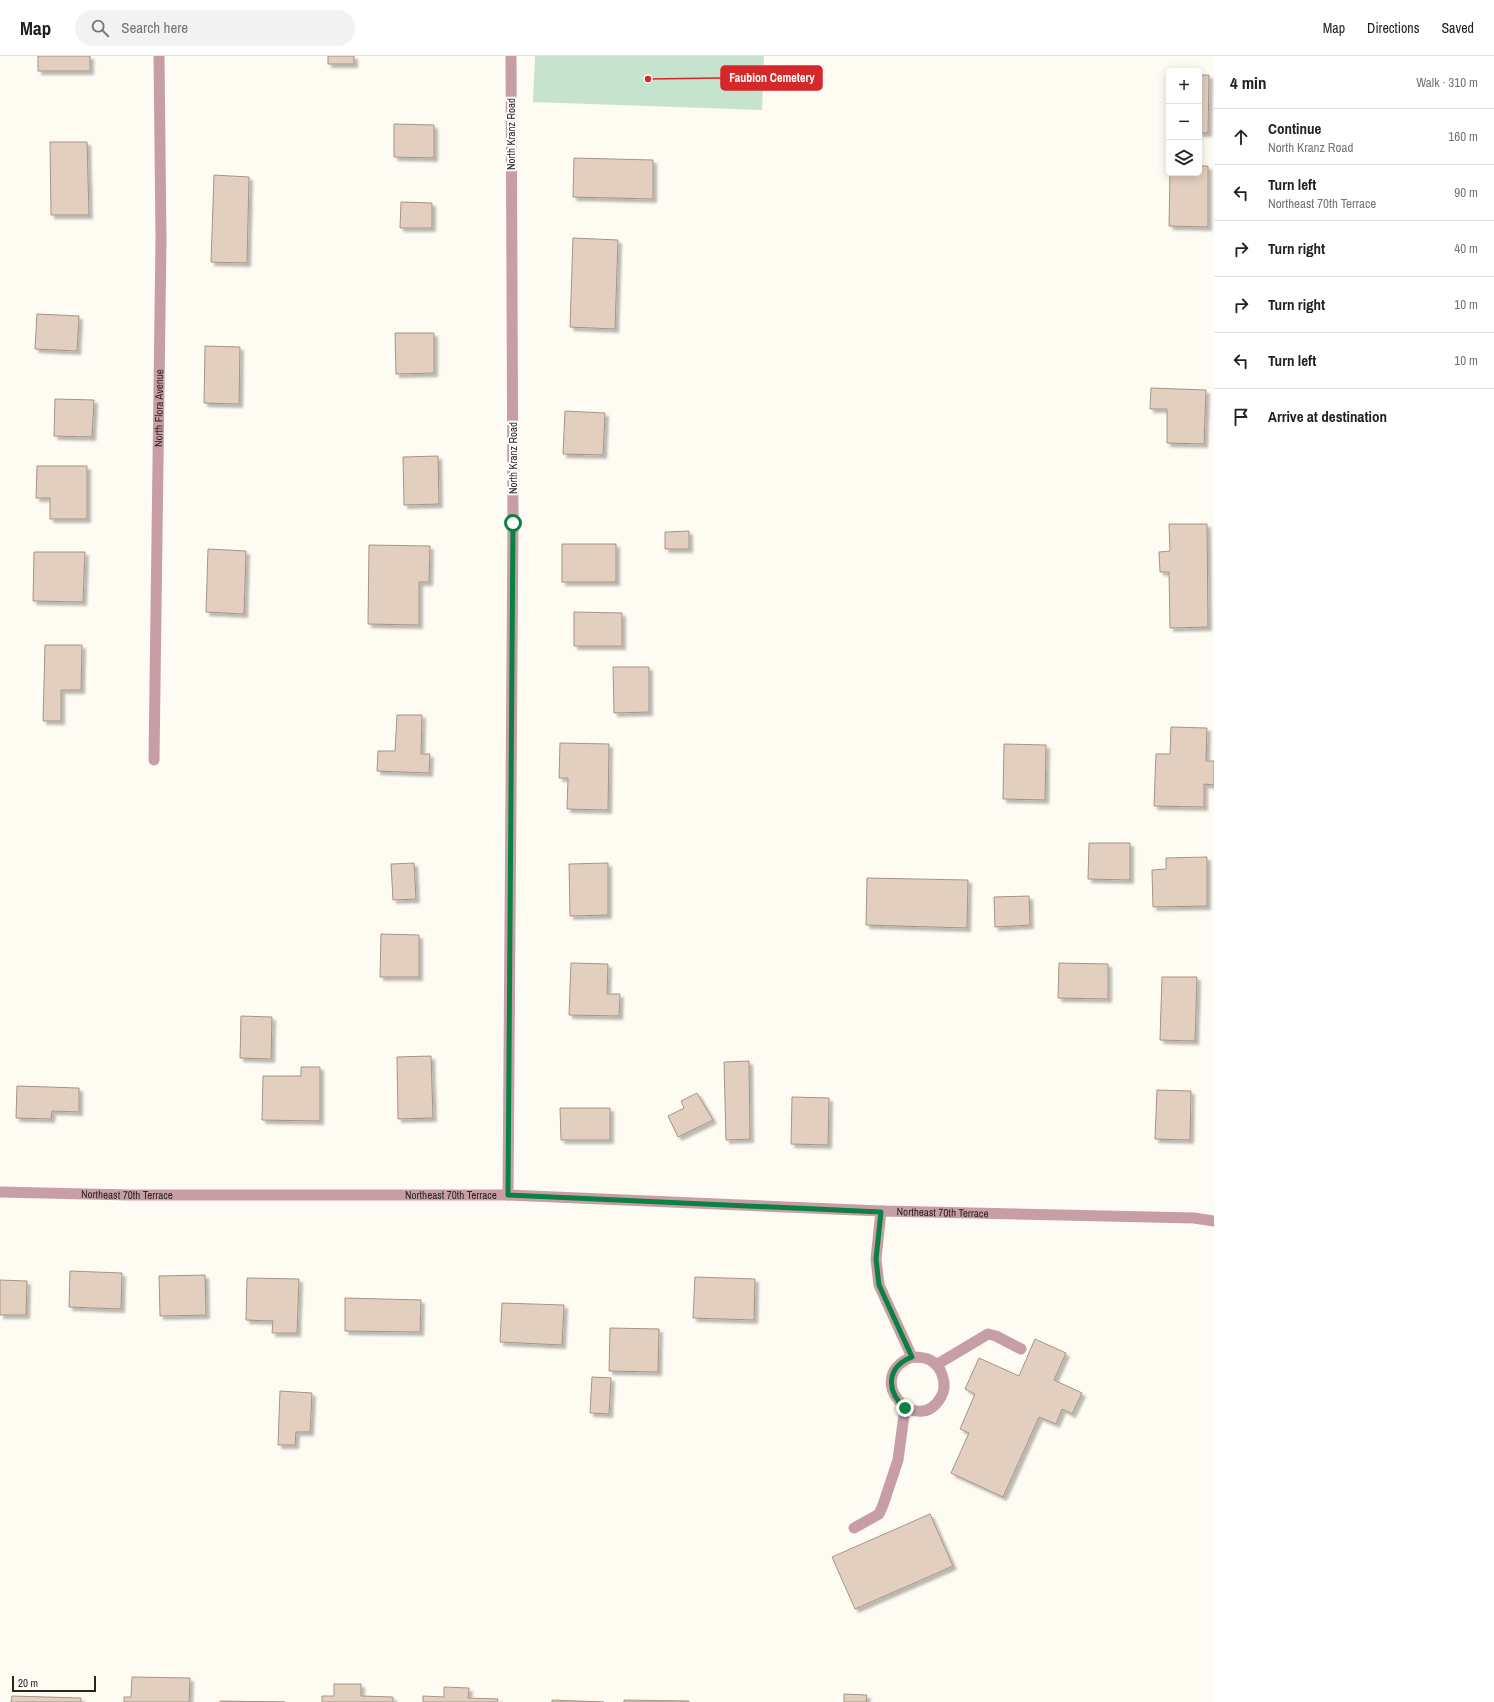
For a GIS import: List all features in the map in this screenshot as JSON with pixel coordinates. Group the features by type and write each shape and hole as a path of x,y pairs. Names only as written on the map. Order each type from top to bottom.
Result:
{"street":[{"name":"North Flora Avenue","path":"154,760 161,239 159,56"},
{"name":"North Kranz Road","path":"508,1195 513,530 511,56"},
{"name":"Northeast 70th Terrace","path":"0,1192 130,1195 508,1195 881,1212 1194,1218 1214,1221"},
{"path":"881,1212 876,1259 879,1285 912,1357"},
{"path":"936,1365 988,1334 996,1336 1021,1349"},
{"path":"912,1357 921,1357 930,1360 936,1365 942,1374 944,1384 943,1395 937,1403 928,1410 905,1408 897,1400 892,1389 892,1376 896,1366 903,1360 912,1357"},
{"path":"854,1528 879,1514 883,1505 898,1460 905,1408"}],"green space":[{"path":"535,56 764,56 762,110 533,102"}],"building":[{"path":"38,56 90,56 90,71 38,71"},
{"path":"328,56 354,56 354,64 328,64"},
{"path":"1202,75 1209,75 1208,133 1202,133"},
{"path":"394,124 434,125 434,158 394,157"},
{"path":"50,142 87,142 89,215 51,215"},
{"path":"574,158 653,160 653,199 573,197"},
{"path":"1202,166 1208,166 1208,227 1169,226 1170,176 1202,176"},
{"path":"214,175 249,177 247,263 211,262"},
{"path":"401,202 432,203 432,228 400,228"},
{"path":"573,238 618,240 615,329 570,327"},
{"path":"37,314 79,316 77,351 35,349"},
{"path":"395,333 434,333 434,373 396,374"},
{"path":"205,346 240,347 239,404 204,403"},
{"path":"1151,388 1206,390 1204,444 1167,443 1167,409 1150,409"},
{"path":"55,399 94,400 92,437 54,436"},
{"path":"565,411 605,413 603,455 563,454"},
{"path":"438,456 439,504 404,505 403,457"},
{"path":"37,466 87,466 87,519 50,519 50,498 36,498"},
{"path":"1169,524 1207,524 1208,627 1170,628 1169,572 1160,572 1159,552 1170,551"},
{"path":"689,531 689,549 665,549 665,532"},
{"path":"562,544 616,544 616,582 562,582"},
{"path":"369,545 430,546 429,582 419,582 419,625 368,624"},
{"path":"208,549 246,551 244,614 206,612"},
{"path":"34,552 85,552 83,602 33,601"},
{"path":"574,612 622,613 622,646 574,646"},
{"path":"45,645 82,645 81,690 61,690 61,721 43,721"},
{"path":"613,667 649,667 649,712 614,713"},
{"path":"397,715 422,715 421,754 430,754 429,773 377,771 378,751 395,751"},
{"path":"1171,727 1207,728 1206,761 1214,761 1214,785 1204,784 1204,807 1154,806 1156,754 1170,754"},
{"path":"560,743 609,744 608,810 567,809 568,778 559,778"},
{"path":"1004,744 1046,745 1045,800 1003,799"},
{"path":"1089,843 1130,843 1130,880 1088,879"},
{"path":"1207,857 1207,906 1153,907 1152,870 1166,869 1166,858"},
{"path":"414,863 416,899 393,900 391,864"},
{"path":"608,863 608,915 570,916 569,864"},
{"path":"867,878 968,880 967,928 866,925"},
{"path":"1029,896 1030,925 995,927 994,897"},
{"path":"381,934 419,935 419,977 380,977"},
{"path":"571,963 608,964 607,994 620,994 619,1016 569,1015"},
{"path":"1059,963 1108,964 1108,999 1058,998"},
{"path":"1162,977 1197,977 1195,1041 1160,1040"},
{"path":"241,1016 272,1017 271,1059 240,1058"},
{"path":"431,1056 433,1118 398,1119 397,1057"},
{"path":"749,1061 750,1139 726,1140 724,1062"},
{"path":"301,1067 320,1067 320,1121 262,1120 263,1076 301,1076"},
{"path":"17,1086 79,1088 79,1112 52,1111 51,1119 16,1118"},
{"path":"1157,1090 1191,1091 1190,1140 1155,1139"},
{"path":"697,1093 713,1120 678,1137 668,1116 684,1108 681,1101"},
{"path":"792,1097 829,1098 828,1145 791,1144"},
{"path":"560,1108 610,1108 610,1140 561,1140"},
{"path":"70,1271 122,1273 121,1309 69,1307"},
{"path":"205,1275 206,1315 160,1316 159,1276"},
{"path":"695,1277 755,1279 754,1320 693,1318"},
{"path":"247,1278 299,1279 297,1333 272,1333 273,1321 246,1320"},
{"path":"0,1280 27,1281 26,1315 0,1315"},
{"path":"345,1298 421,1300 420,1332 345,1331"},
{"path":"502,1303 564,1305 562,1345 500,1342"},
{"path":"610,1328 659,1329 658,1372 609,1371"},
{"path":"1035,1339 1066,1353 1054,1380 1082,1393 1072,1414 1062,1409 1056,1424 1039,1417 1003,1497 951,1473 969,1433 960,1429 975,1394 965,1389 979,1358 1019,1376"},
{"path":"592,1377 611,1378 609,1414 590,1413"},
{"path":"280,1391 312,1393 310,1432 296,1432 295,1445 278,1445"},
{"path":"930,1514 953,1566 855,1609 832,1557"},
{"path":"132,1677 190,1678 189,1702 124,1702 124,1697 131,1697"},
{"path":"334,1684 361,1684 361,1696 393,1697 393,1702 322,1702 322,1696 334,1696"},
{"path":"444,1687 469,1688 468,1698 498,1699 497,1702 423,1702 423,1696 444,1697"},
{"path":"844,1694 867,1695 866,1702 844,1702"},
{"path":"12,1696 81,1698 81,1702 11,1702"},
{"path":"552,1700 604,1702 552,1702"},
{"path":"624,1700 689,1701 689,1702 624,1702"},
{"path":"220,1701 285,1702 220,1702"}],"place":[{"name":"Faubion Cemetery","path":"648,79"}],"route":[{"path":"513,523 508,1195 881,1212 876,1245 876,1270 879,1285 912,1357 903,1360 896,1366 892,1376 892,1389 897,1400 905,1408"}]}
